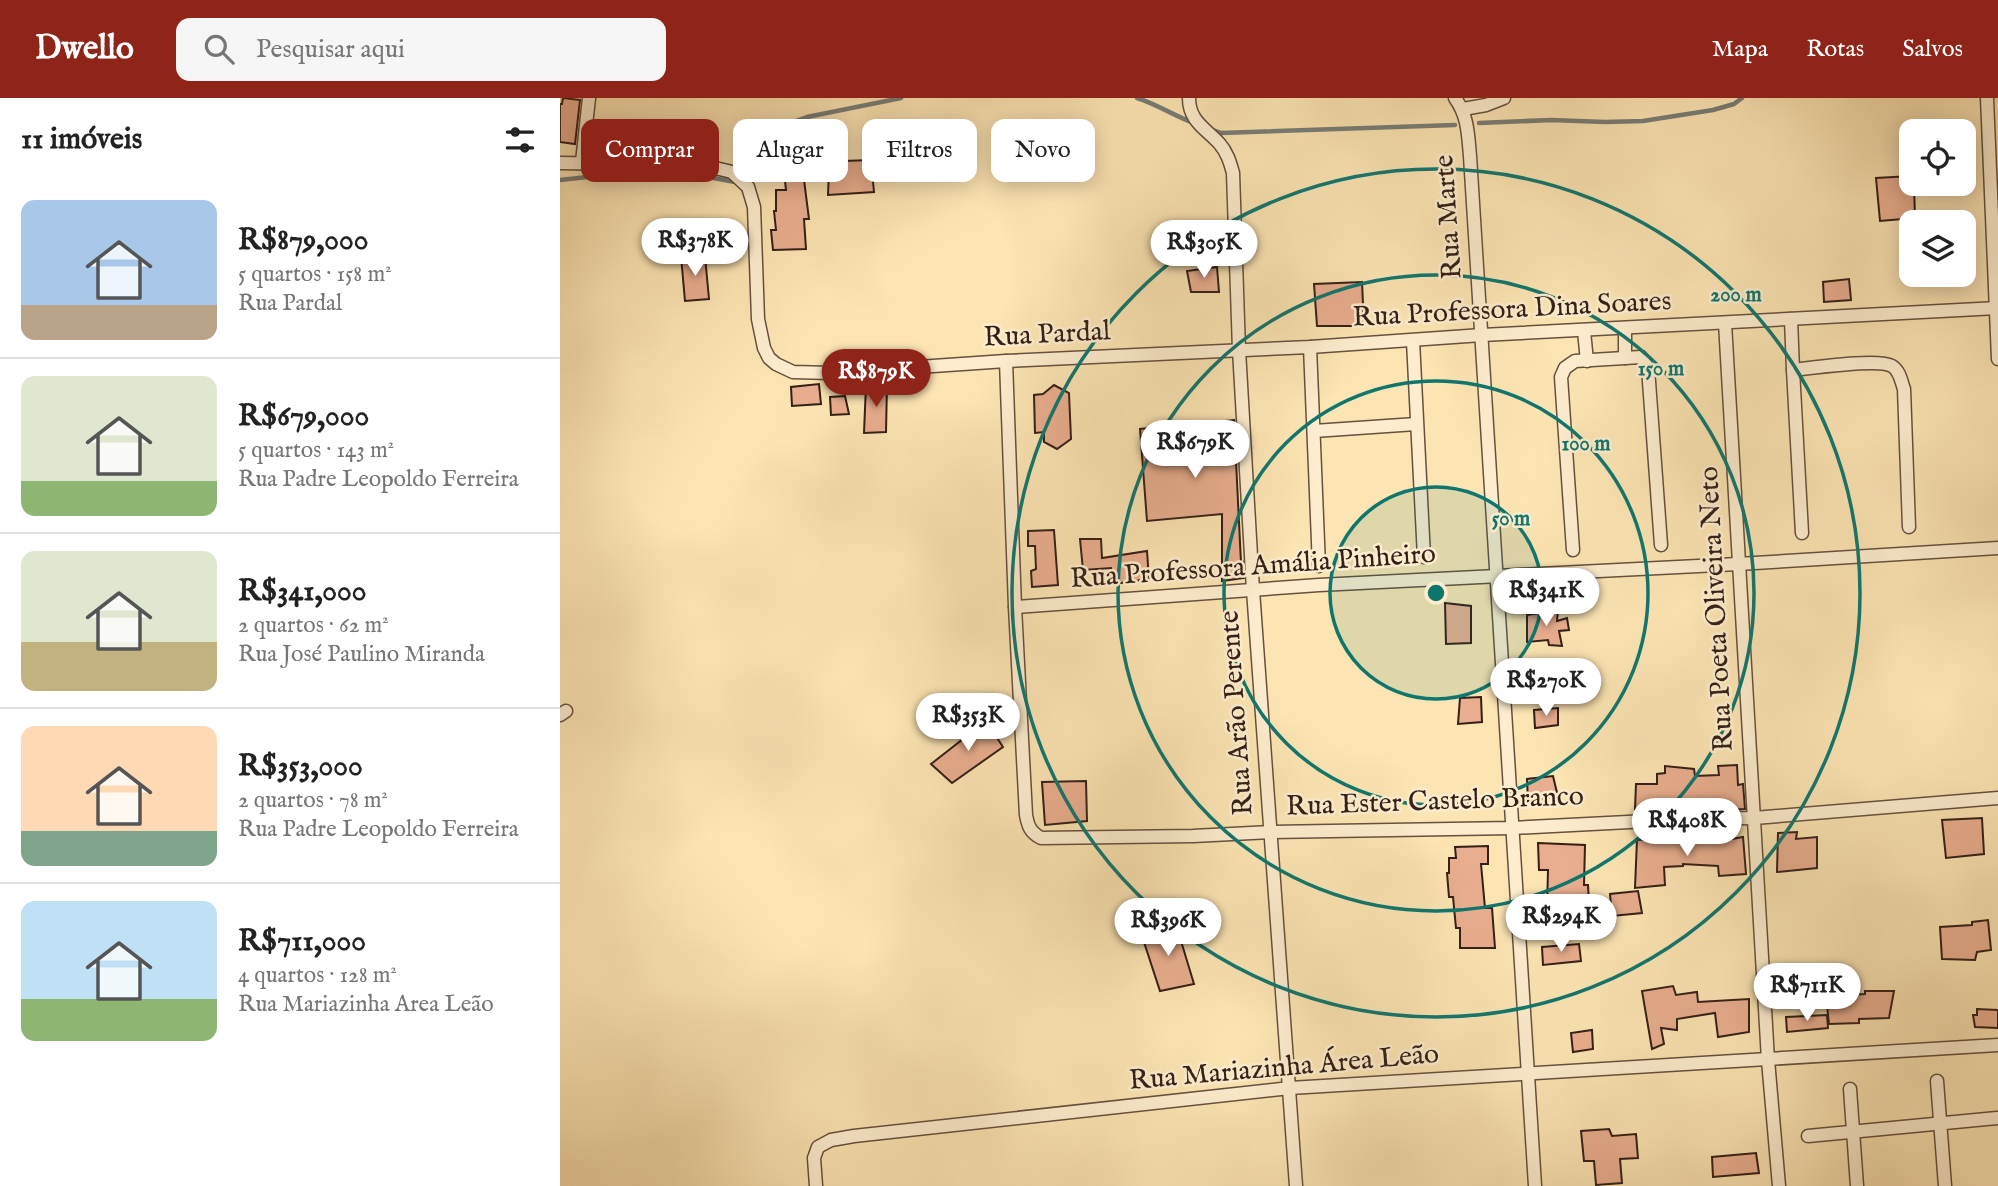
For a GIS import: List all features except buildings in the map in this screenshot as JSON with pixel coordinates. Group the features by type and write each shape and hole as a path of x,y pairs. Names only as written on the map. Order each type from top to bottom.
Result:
{"street":[{"path":"587,119 589,98"},
{"name":"Rua Arão Perente","path":"1189,98 1191,114 1220,144 1228,156 1233,173 1239,350 1253,590 1296,1186"},
{"path":"1459,104 1486,105 1504,98"},
{"path":"1987,98 1998,359"},
{"name":"Rua Marte","path":"1459,104 1469,137 1535,1186"},
{"name":"Rua Pardal","path":"560,163 581,162"},
{"name":"Rua Pardal","path":"719,169 732,172 748,187 754,207 758,319 764,348 769,358 783,369 804,373 831,373 1006,361 1239,350"},
{"name":"Rua Professora Dina Soares","path":"1239,350 1997,308"},
{"path":"1791,319 1802,533"},
{"name":"Rua Poeta Oliveira Neto","path":"1725,323 1768,1059 1779,1186"},
{"path":"1625,328 1625,358"},
{"path":"1584,331 1587,361"},
{"path":"1413,341 1424,556"},
{"path":"1310,346 1318,566"},
{"path":"1573,550 1561,377 1565,368 1575,361 1625,358 1641,358 1648,368 1661,545"},
{"path":"1006,361 1015,607"},
{"path":"1793,370 1874,362 1891,365 1898,371 1905,389 1909,527"},
{"path":"1314,431 1416,424"},
{"name":"Rua Professora Amália Pinheiro","path":"1015,607 1409,580 1998,548"},
{"name":"Rua Ester Castelo Branco","path":"1015,607 1026,814 1029,828 1041,838 1512,828 1754,818 1998,798"},
{"name":"Rua Mariazinha Área Leão","path":"816,1186 814,1158 818,1147 854,1136 1290,1088 1998,1045"},
{"path":"1937,1081 1945,1186"},
{"path":"1850,1089 1857,1186"},
{"path":"1808,1136 1997,1118"}],"waterway":[{"path":"801,119 901,98"},
{"path":"1137,98 1194,123"},
{"path":"1479,123 1551,120 1643,121 1713,110 1734,104 1742,98"},
{"path":"1212,130 1221,133 1455,125"},
{"path":"560,180 606,175 669,178 703,176 733,182"}]}
